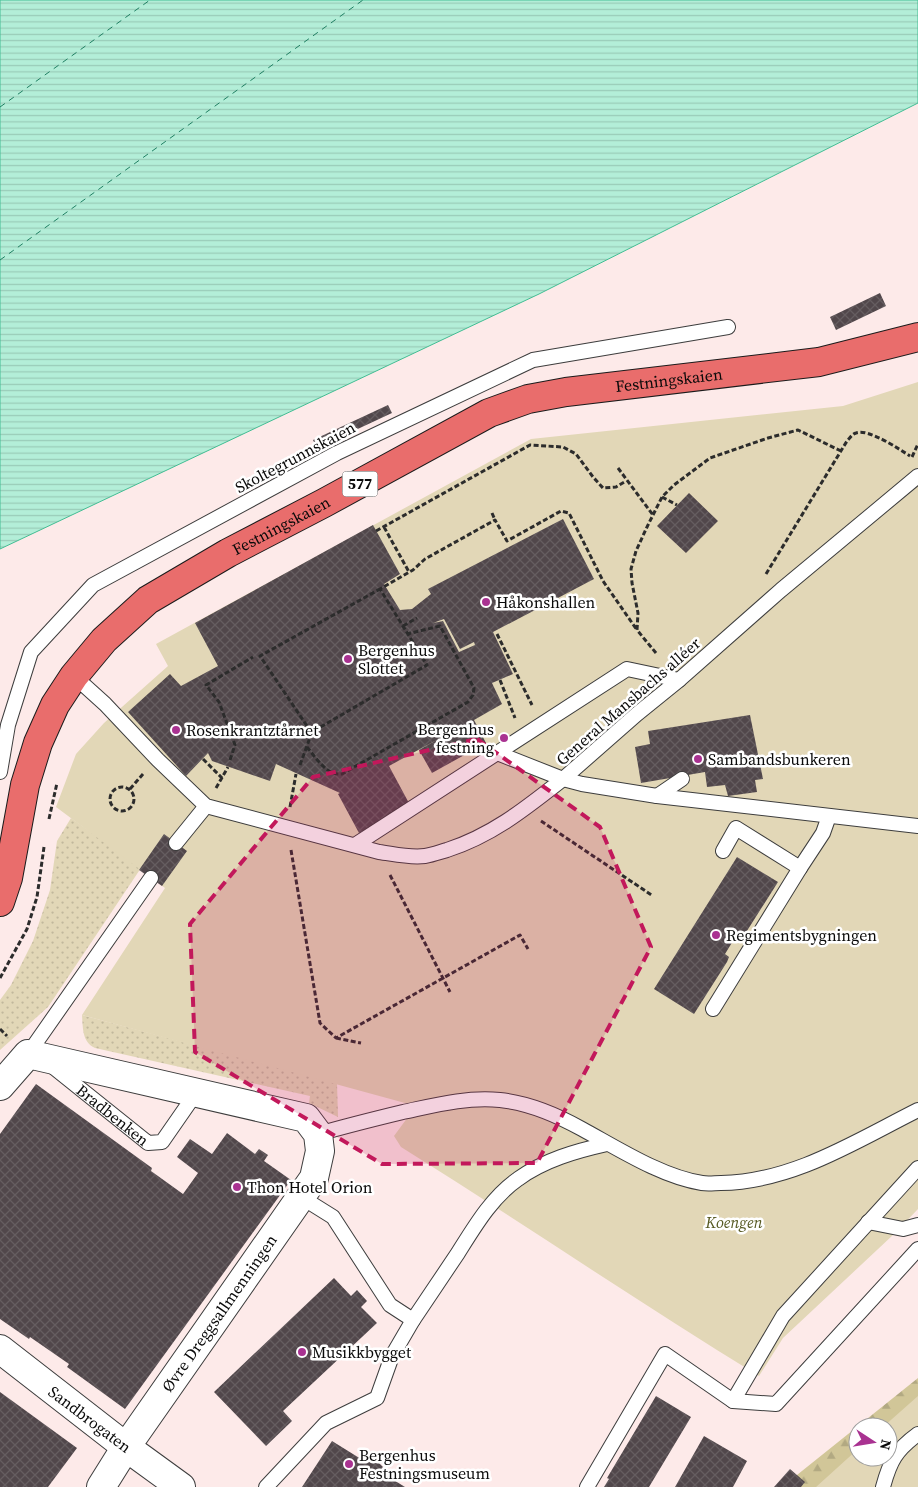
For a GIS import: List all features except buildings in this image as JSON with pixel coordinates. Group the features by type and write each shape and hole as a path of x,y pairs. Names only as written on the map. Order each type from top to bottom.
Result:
{"main road":[{"name":"Festningskaien","path":"0,902 8,878 25,785 38,743 55,705 74,676 104,640 148,600 228,553 489,413 528,399 566,392 819,362 918,337"}],"street":[{"path":"0,1086 36,1056"},
{"name":"Bradbenken","path":"36,1056 306,1118 318,1134"},
{"name":"Øvre Dreggsallmenningen","path":"101,1487 145,1418 314,1178 320,1151 318,1134"},
{"name":"Sandbrogaten","path":"0,1350 181,1487"}],"lane":[{"name":"Skoltegrunnskaien","path":"0,772 8,726 31,652 94,585 337,453 533,360 728,327"},
{"name":"General Mansbachs alléer","path":"563,778 918,476"},
{"path":"355,845 626,669 679,680"},
{"path":"74,676 100,698 158,760 206,806 403,856 426,856 458,846 492,831 524,810 563,778"},
{"path":"497,754 563,778"},
{"name":"General Mansbachs alléer","path":"563,778 582,784 657,796 918,826"},
{"path":"657,796 682,779"},
{"path":"176,843 206,806"},
{"path":"713,1009 823,833 829,816"},
{"path":"723,850 736,828 800,868"},
{"path":"36,1056 151,878"},
{"name":"Bradbenken","path":"36,1056 148,1143 162,1142 196,1093"},
{"path":"318,1134 356,1123 457,1100 501,1100 543,1110 582,1129 607,1144 680,1177 703,1183 753,1181 800,1169 918,1110"},
{"path":"266,1487 326,1423 377,1398 392,1356 413,1320 474,1227 497,1197 518,1179 546,1163 581,1150 607,1144"},
{"path":"733,1400 783,1316 918,1168"},
{"path":"302,1197 333,1217 390,1305 413,1320"},
{"path":"868,1222 903,1228 918,1225"},
{"path":"587,1487 665,1354 733,1400 776,1404 918,1249"},
{"path":"883,1487 894,1454 918,1434"}],"path":[{"path":"637,630 638,613 631,569 636,551 662,497 674,485 710,458 798,430 841,451"},
{"path":"782,590 764,576 854,433 869,433 912,457"},
{"path":"376,531 530,445 563,447 576,454 603,488 616,487 626,481"},
{"path":"618,468 653,515"},
{"path":"662,497 677,505"},
{"path":"492,513 507,540 561,511 569,513 603,580 637,630 679,680"},
{"path":"312,732 260,656 380,589 425,559 495,520"},
{"path":"384,526 408,572"},
{"path":"300,765 312,732 427,665 380,589"},
{"path":"403,626 417,618"},
{"path":"306,747 329,772 335,775 342,774 468,702 473,695 474,688 440,626 407,634"},
{"path":"497,634 542,725"},
{"path":"230,760 235,745 219,702 206,685 253,657"},
{"path":"500,680 522,736"},
{"path":"372,697 376,703"},
{"path":"203,759 222,778"},
{"path":"296,774 287,827 320,1023 336,1038 361,1043"},
{"path":"130,789 142,776"},
{"path":"119,787 130,789 134,796 133,804 128,810 116,809 110,803 112,792 119,787"},
{"path":"524,810 652,896"},
{"path":"391,877 450,992"},
{"path":"336,1038 520,935 528,949"}],"highlighted area":[{"path":"477,739 600,827 651,947 537,1163 382,1164 195,1052 190,924 313,777"}],"green space":[{"name":"Bergenhus festning","path":"918,382 918,1209 893,1235 783,1338 759,1376 401,1147 394,1136 416,1106 82,1015 165,888 56,807 76,754 104,723 168,666 156,644 531,439 843,406"},
{"path":"71,818 141,868 48,1007 0,1050 0,1000 11,985 33,941 50,890 57,841"},
{"path":"82,1015 337,1083 338,1117 309,1103 310,1096 95,1048 85,1038"},
{"path":"918,1378 918,1420 898,1425 898,1417 869,1417"},
{"path":"918,1396 918,1487 816,1487 848,1458 848,1467 898,1467 898,1417 894,1417"},
{"path":"848,1434 848,1467 853,1467 844,1487 782,1487"}],"shaded area":[{"path":"0,0 918,0 918,103 539,294 0,549"}],"ferry route":[{"path":"0,107 150,0"},
{"path":"0,260 363,0"}],"place":[{"name":"Håkonshallen","path":"486,602"},
{"name":"Bergenhus Slottet","path":"348,659"},
{"name":"Rosenkrantztårnet","path":"176,730"},
{"name":"Bergenhus festning","path":"504,738"},
{"name":"Sambandsbunkeren","path":"698,759"},
{"name":"Regimentsbygningen","path":"716,935"},
{"name":"Thon Hotel Orion","path":"237,1187"},
{"name":"Musikkbygget","path":"302,1352"},
{"name":"Bergenhus Festningsmuseum","path":"349,1464"}],"park label":[{"name":"Koengen","path":"734,1222"}]}
